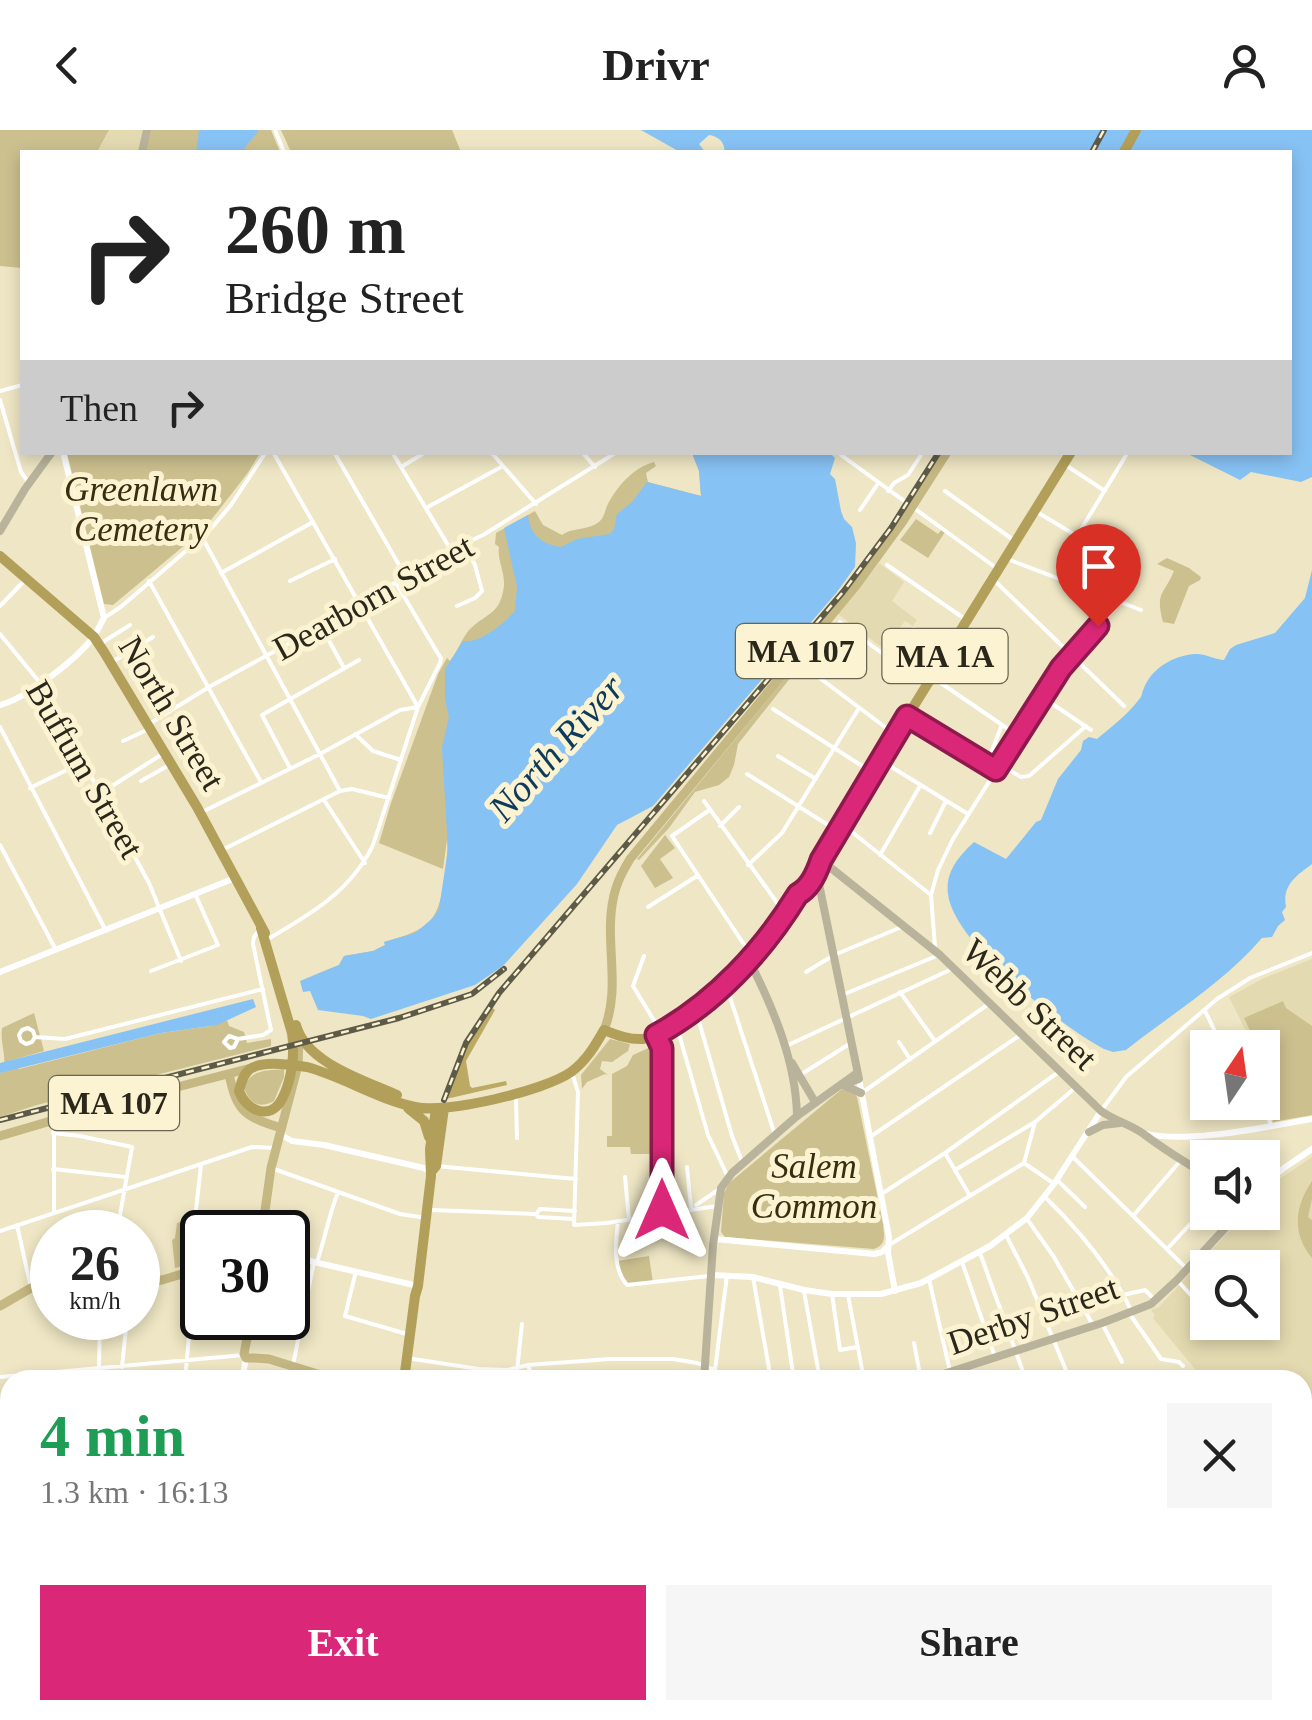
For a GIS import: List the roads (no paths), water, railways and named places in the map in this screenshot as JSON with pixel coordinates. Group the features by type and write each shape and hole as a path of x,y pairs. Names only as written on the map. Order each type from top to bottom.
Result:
{"highway":[{"name":"MA 1A","path":"750,958 811,876 1069,455"},
{"name":"North Street","path":"0,556 96,641 112,662 235,878 266,940 296,1037 293,1071 284,1097"},
{"path":"604,1030 632,1039 658,1034 696,1009 750,958"},
{"name":"MA 107","path":"251,1068 307,1067 394,1100 435,1109 546,1084 571,1072 604,1030"},
{"path":"296,1037 319,1057 435,1109"},
{"path":"251,1068 236,1091 246,1105 256,1111 273,1109 284,1097"},
{"path":"394,1100 424,1121 430,1149"},
{"path":"434,1169 429,1165 435,1109"},
{"path":"408,1370 434,1169 435,1109"},
{"path":"410,1370 418,1286"}],"main road":[{"path":"0,532 50,455"},
{"name":"MA 107","path":"604,1030 613,1000 612,907 615,889 630,859 863,577 947,455"},
{"name":"Webb Street","path":"821,860 937,952 1102,1111 1190,1166"},
{"path":"704,1370 721,1188 728,1177 797,1116 858,1076 820,884 811,876"},
{"path":"750,958 796,1078 815,1102"},
{"name":"MA 107","path":"0,1136 251,1068"},
{"name":"North Street","path":"265,1210 273,1147 293,1071"},
{"path":"232,1073 237,1103 245,1112 279,1123"},
{"path":"210,1078 236,1091"},
{"path":"796,1078 797,1116"},
{"path":"841,1085 861,1093"},
{"name":"North Street","path":"279,1123 284,1097"},
{"path":"256,1111 279,1123"},
{"path":"1089,1132 1120,1123"},
{"name":"Derby Street","path":"966,1370 1131,1313 1156,1300 1223,1230"},
{"path":"0,1306 30,1289"},
{"path":"249,1340 250,1354 298,1370"}],"street":[{"path":"0,400 21,472 29,483"},
{"path":"64,455 104,618"},
{"path":"96,641 104,618 202,537 268,455"},
{"path":"272,455 336,559 418,708"},
{"path":"336,455 406,577"},
{"path":"394,455 451,550"},
{"path":"401,467 421,455"},
{"path":"494,455 536,504"},
{"path":"585,455 596,467"},
{"name":"Dearborn Street","path":"123,741 208,688 536,504 614,455"},
{"path":"842,455 999,569 1070,656 1124,706"},
{"path":"888,491 908,475 922,455"},
{"path":"1035,511 1077,536 1126,455"},
{"path":"1064,464 1105,490"},
{"path":"426,508 503,466"},
{"path":"860,510 878,484"},
{"path":"945,490 1016,542"},
{"path":"221,573 314,522"},
{"path":"202,537 340,792"},
{"path":"457,606 482,591 475,564 464,544"},
{"path":"290,582 336,559"},
{"path":"886,565 999,655"},
{"path":"999,569 1141,610"},
{"path":"0,606 26,579"},
{"path":"150,581 260,782"},
{"path":"266,940 339,892 365,863 374,846 418,708 440,659 396,584"},
{"path":"842,995 937,952 931,895 941,863 968,814 1070,656 1122,602"},
{"path":"840,622 891,662 1018,735"},
{"path":"0,705 41,684 96,641 130,626"},
{"path":"322,626 344,668"},
{"path":"891,662 914,629"},
{"name":"Buffum Street","path":"0,634 41,684 161,908 181,960"},
{"path":"112,662 153,638"},
{"path":"290,768 262,715 359,660"},
{"path":"806,667 896,735"},
{"path":"1000,764 1021,776 1029,776 1089,728 1042,697"},
{"path":"200,812 400,710 418,708"},
{"path":"748,865 778,838 859,708"},
{"path":"773,709 873,773"},
{"path":"907,716 996,770"},
{"path":"986,764 1002,725"},
{"path":"0,727 106,931"},
{"path":"356,734 373,751 402,760"},
{"path":"101,793 164,753"},
{"path":"778,756 816,780"},
{"path":"880,760 968,814"},
{"path":"30,788 83,762"},
{"path":"140,781 172,764"},
{"path":"747,774 840,828 931,895"},
{"path":"880,855 921,785"},
{"path":"220,850 352,788 389,798"},
{"path":"324,800 365,863"},
{"path":"704,801 786,914"},
{"path":"930,832 946,801"},
{"path":"720,826 739,807"},
{"path":"708,811 672,836 750,958"},
{"path":"0,844 56,950"},
{"path":"648,907 698,876"},
{"path":"1,970 235,878"},
{"path":"151,971 218,946 195,895"},
{"path":"806,972 834,955 904,926"},
{"name":"North Street","path":"238,1039 270,1032 253,940 261,928"},
{"path":"923,941 934,928"},
{"path":"618,1222 616,1258 624,1284 633,1286 727,1275 848,1295 894,1291 928,1280 980,1252 1027,1218 1126,1078 1204,1010 1250,978 1312,952"},
{"path":"644,956 633,986 662,1048 662,1213"},
{"path":"786,1046 954,968"},
{"path":"726,984 776,1135"},
{"path":"35,1037 65,1039 263,989"},
{"path":"900,992 935,1042"},
{"path":"861,1093 990,1003"},
{"path":"696,1009 743,1164"},
{"path":"1204,1010 1214,1030"},
{"path":"676,1023 708,1135 728,1177"},
{"path":"870,1137 1022,1034"},
{"path":"898,1042 910,1059"},
{"path":"796,1078 851,1043"},
{"path":"881,1194 1060,1071"},
{"path":"571,1072 578,1092 574,1222"},
{"path":"858,1076 881,1194 894,1291"},
{"path":"955,1170 1035,1122 1076,1087"},
{"path":"515,1092 517,1138"},
{"path":"1143,1133 1181,1136 1312,1119"},
{"path":"54,1120 54,1210"},
{"path":"1269,1120 1270,1126"},
{"path":"715,1239 882,1252 1024,1164 1035,1122"},
{"path":"279,1123 283,1136 292,1141 424,1168 576,1179"},
{"path":"53,1134 132,1148 120,1210"},
{"path":"63,1210 252,1147 273,1147"},
{"path":"1280,1171 1312,1149"},
{"path":"945,1153 970,1196"},
{"path":"1073,1157 1187,1269"},
{"path":"1133,1216 1180,1160"},
{"path":"196,1210 201,1164"},
{"path":"1024,1164 1056,1182 1084,1207"},
{"path":"687,1167 691,1208"},
{"path":"270,1168 400,1214 536,1214 574,1222 618,1222 717,1206"},
{"path":"53,1169 126,1177"},
{"path":"626,1177 629,1219"},
{"path":"691,1208 721,1188"},
{"path":"294,1369 315,1262 338,1192"},
{"path":"1045,1197 1084,1240 1161,1359 1183,1366"},
{"path":"536,1214 540,1209 575,1211"},
{"path":"1027,1218 1122,1362"},
{"path":"0,1231 30,1222"},
{"path":"1167,1249 1190,1225"},
{"path":"18,1226 30,1283"},
{"path":"1006,1235 1066,1370"},
{"path":"980,1252 1023,1370"},
{"path":"310,1261 418,1286"},
{"path":"962,1262 995,1358"},
{"path":"356,1272 345,1316 410,1335"},
{"path":"414,1359 479,1369 518,1369 528,1365 644,1358 680,1360 715,1370 727,1275"},
{"path":"753,1277 769,1370"},
{"path":"928,1280 950,1370"},
{"path":"1176,1280 1190,1295"},
{"path":"780,1284 793,1370"},
{"path":"804,1290 818,1370"},
{"path":"1123,1295 1145,1290 1156,1300"},
{"path":"832,1294 840,1350 858,1347"},
{"path":"848,1295 862,1370"},
{"path":"518,1369 522,1324"},
{"path":"99,1368 100,1340"},
{"path":"122,1367 125,1340"},
{"path":"186,1370 190,1340"},
{"path":"914,1343 922,1370"},
{"path":"64,1370 250,1354 245,1370"},
{"path":"528,1365 530,1370"}],"water":[{"path":"199,130 258,130 244,150 196,150"},
{"path":"641,130 1312,130 1312,477 1301,482 1251,472 1240,480 1190,455 1292,455 1292,150 724,150 721,140 709,135 699,144 704,150 676,150"},
{"name":"North River","path":"693,455 832,455 835,458 830,474 856,543 855,567 653,806 617,825 577,884 503,966 475,985 371,1019 318,1010 310,991 303,992 300,981 339,965 344,956 373,951 384,942 415,933 439,909 448,849 442,748 449,717 445,669 463,641 484,636 515,611 517,587 504,528 528,515 538,538 561,547 577,539 610,534 617,514 647,482 701,496"},
{"path":"1312,570 1312,864 1288,887 1282,912 1285,920 1272,937 1262,938 1214,984 1126,1050 1104,1049 1037,1003 969,936 948,894 951,872 974,842 1006,859 1041,820 1058,779 1081,750 1083,741 1089,737 1097,739 1128,712 1158,669 1178,657 1194,654 1224,660 1236,645 1275,633 1305,598"},
{"path":"253,999 256,1007 217,1025 161,1033 0,1073 0,1063"}],"railway":[{"path":"1093,150 1104,130"},
{"path":"444,1100 466,1043 499,993 843,592 891,528 937,455"},
{"path":"0,1120 399,1018 472,994 504,969"}],"park label":[{"name":"Greenlawn Cemetery","path":"141,509"},
{"name":"Salem Common","path":"814,1186"}]}
